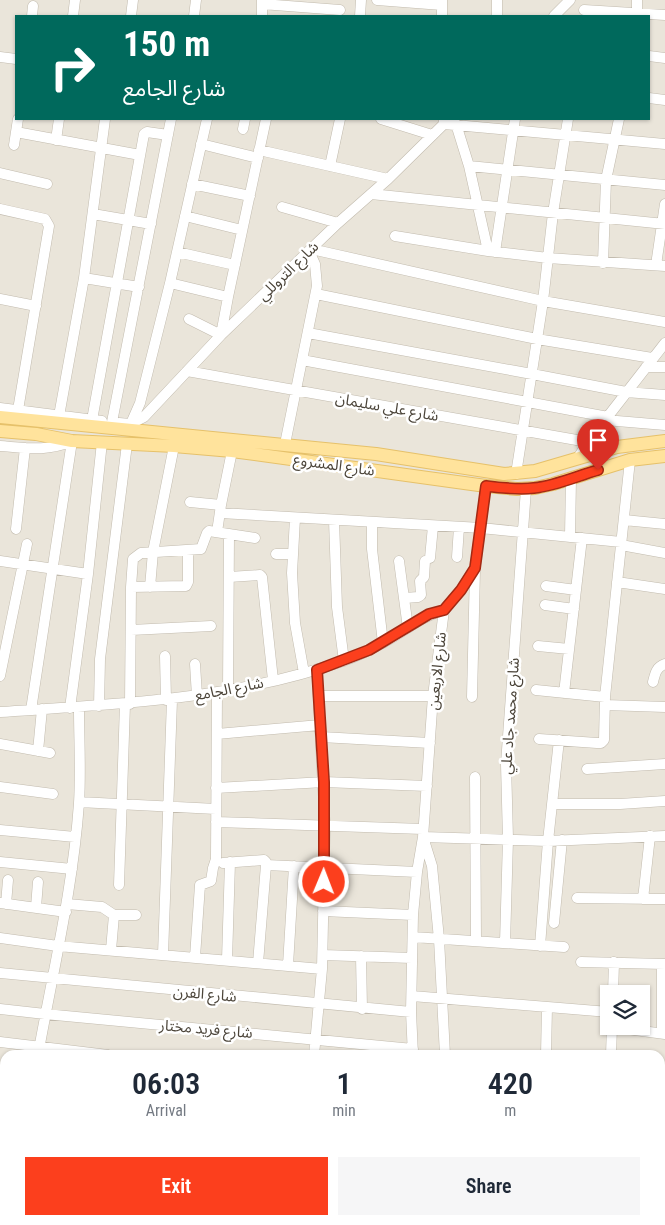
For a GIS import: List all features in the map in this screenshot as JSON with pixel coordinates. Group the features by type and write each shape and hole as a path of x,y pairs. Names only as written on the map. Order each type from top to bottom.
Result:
{"main road":[{"path":"0,417 61,419 129,426"},
{"name":"شارع المشروع","path":"129,426 376,454 504,474 535,471 624,446 665,441"},
{"path":"0,431 36,434 72,441"},
{"name":"شارع المشروع","path":"72,441 232,450 486,486 526,489 544,487 630,460 665,456"}],"street":[{"path":"73,15 75,0"},
{"path":"131,15 133,0"},
{"path":"194,15 196,0"},
{"path":"360,15 361,0"},
{"path":"377,0 442,2 442,15"},
{"path":"497,0 497,15"},
{"path":"555,15 570,0"},
{"path":"637,0 637,15"},
{"path":"262,15 262,2 314,12 340,9"},
{"path":"584,9 637,15 665,15"},
{"path":"650,56 665,58"},
{"path":"0,57 15,59"},
{"path":"650,98 665,100"},
{"path":"14,145 18,120"},
{"path":"56,140 59,120"},
{"path":"61,419 84,278 105,120"},
{"path":"112,422 171,120"},
{"path":"129,426 140,403 207,120"},
{"path":"189,319 221,335 266,120"},
{"path":"330,166 340,120"},
{"path":"384,120 432,135"},
{"path":"492,252 502,208 515,120"},
{"path":"516,474 543,301 553,213 568,120"},
{"path":"603,263 606,180 619,120"},
{"path":"448,121 513,131 665,144"},
{"path":"448,121 469,166 492,252"},
{"name":"شارع التروللي","path":"129,426 144,417 221,335 448,121"},
{"path":"16,132 140,156"},
{"path":"92,420 145,132 168,135"},
{"path":"201,144 330,166 388,179"},
{"path":"469,166 665,185"},
{"path":"0,173 47,184"},
{"path":"192,184 250,196"},
{"path":"371,194 663,224"},
{"path":"395,236 492,252 603,263 661,266 665,204"},
{"path":"282,207 338,223"},
{"path":"0,209 45,218 49,223 18,410"},
{"path":"93,214 151,224"},
{"path":"185,216 242,230"},
{"path":"285,444 316,294 316,271 310,250 543,301 665,322"},
{"path":"177,252 235,265"},
{"path":"84,278 139,287"},
{"path":"170,282 228,297"},
{"path":"316,294 649,362 665,367"},
{"path":"0,298 36,306"},
{"path":"308,333 626,392 665,395"},
{"path":"578,458 588,442 665,343"},
{"path":"302,360 528,402 606,419 665,425"},
{"name":"شارع علي سليمان","path":"187,371 588,442"},
{"name":"شارع المشروع","path":"0,408 61,419 112,422 129,426"},
{"path":"31,710 72,441"},
{"name":"شارع المشروع","path":"0,446 47,449 59,447 72,441"},
{"path":"38,1050 72,869 79,802 74,708 102,442"},
{"path":"99,706 100,659 127,444"},
{"path":"150,587 153,552 174,446"},
{"path":"16,529 24,448"},
{"path":"217,532 232,450"},
{"path":"539,739 603,742 605,701 630,460"},
{"path":"570,537 572,478"},
{"path":"472,697 475,568 486,486"},
{"name":"شارع محمد جاد علي","path":"505,943 508,839 506,764 526,489"},
{"path":"190,502 220,509 295,518 481,528 582,538 665,553"},
{"path":"295,518 292,573 295,623 304,673"},
{"path":"334,520 337,607 344,661"},
{"path":"624,520 665,524"},
{"path":"372,522 372,549 383,643"},
{"path":"404,598 421,595 420,581 424,577 433,526"},
{"path":"457,557 459,527"},
{"path":"120,885 133,559 141,553 201,549 208,532 255,538"},
{"path":"228,691 229,534"},
{"path":"564,693 582,538"},
{"path":"0,676 26,544"},
{"path":"131,587 186,586 188,582 188,550"},
{"path":"276,554 292,554"},
{"path":"0,561 88,574"},
{"path":"399,561 408,628"},
{"path":"444,610 461,590 475,568"},
{"path":"229,577 260,575 262,577 273,680"},
{"path":"617,582 665,589"},
{"path":"546,586 576,590"},
{"path":"545,606 574,608"},
{"name":"شارع الجامع","path":"0,712 127,704 228,691 317,670 344,661 383,643 429,614 444,610"},
{"name":"شارع الاربعين","path":"413,1050 411,1012 413,915 423,833 433,696 444,610"},
{"path":"131,630 211,626"},
{"path":"538,646 569,649"},
{"path":"163,955 170,806 169,700 165,656"},
{"path":"195,664 197,696"},
{"path":"653,682 656,671 665,664"},
{"path":"315,1050 323,955 325,826 317,670"},
{"path":"536,690 665,708"},
{"path":"195,958 200,885 210,883 216,863 217,693"},
{"path":"318,696 433,696"},
{"path":"38,751 42,709"},
{"path":"217,734 320,725"},
{"path":"321,737 430,743"},
{"path":"540,946 548,841 559,740"},
{"path":"0,744 50,753"},
{"path":"587,769 665,764"},
{"path":"475,777 476,942"},
{"path":"216,788 324,782 426,786"},
{"path":"0,787 54,794"},
{"path":"552,804 620,804 665,801"},
{"path":"79,802 216,809"},
{"path":"216,822 325,826 475,838 548,841 665,836"},
{"path":"0,830 75,837"},
{"name":"شارع الاربعين","path":"423,833 432,866 439,939 445,1050"},
{"path":"643,899 650,836"},
{"path":"554,923 562,840"},
{"path":"216,863 264,860 266,862 258,962"},
{"path":"0,862 72,869"},
{"path":"227,960 230,862"},
{"path":"266,865 417,872"},
{"path":"288,965 294,866"},
{"path":"8,880 3,904 36,908 102,907 114,915 136,915"},
{"path":"36,908 38,882"},
{"path":"577,898 665,899"},
{"path":"323,911 413,915"},
{"path":"111,950 114,915"},
{"path":"413,937 564,947"},
{"path":"0,938 58,946 322,969"},
{"path":"323,955 412,958"},
{"path":"361,956 362,1008"},
{"path":"581,962 664,964 664,1033 650,1031"},
{"path":"613,985 614,962"},
{"name":"شارع الفرن","path":"0,973 319,1005 411,1012"},
{"path":"412,996 600,1011"},
{"path":"546,1050 547,1007"},
{"name":"شارع فريد مختار","path":"0,1009 316,1039 398,1050"},
{"path":"611,1050 612,1035"},
{"path":"0,1042 34,1050"}],"shaded area":[{"path":"0,0 665,0 665,1050 0,1050"}],"route":[{"path":"324,882 324,782 317,670 369,650 429,614 444,610 461,590 475,568 486,486 517,489 535,488 598,470"}]}
